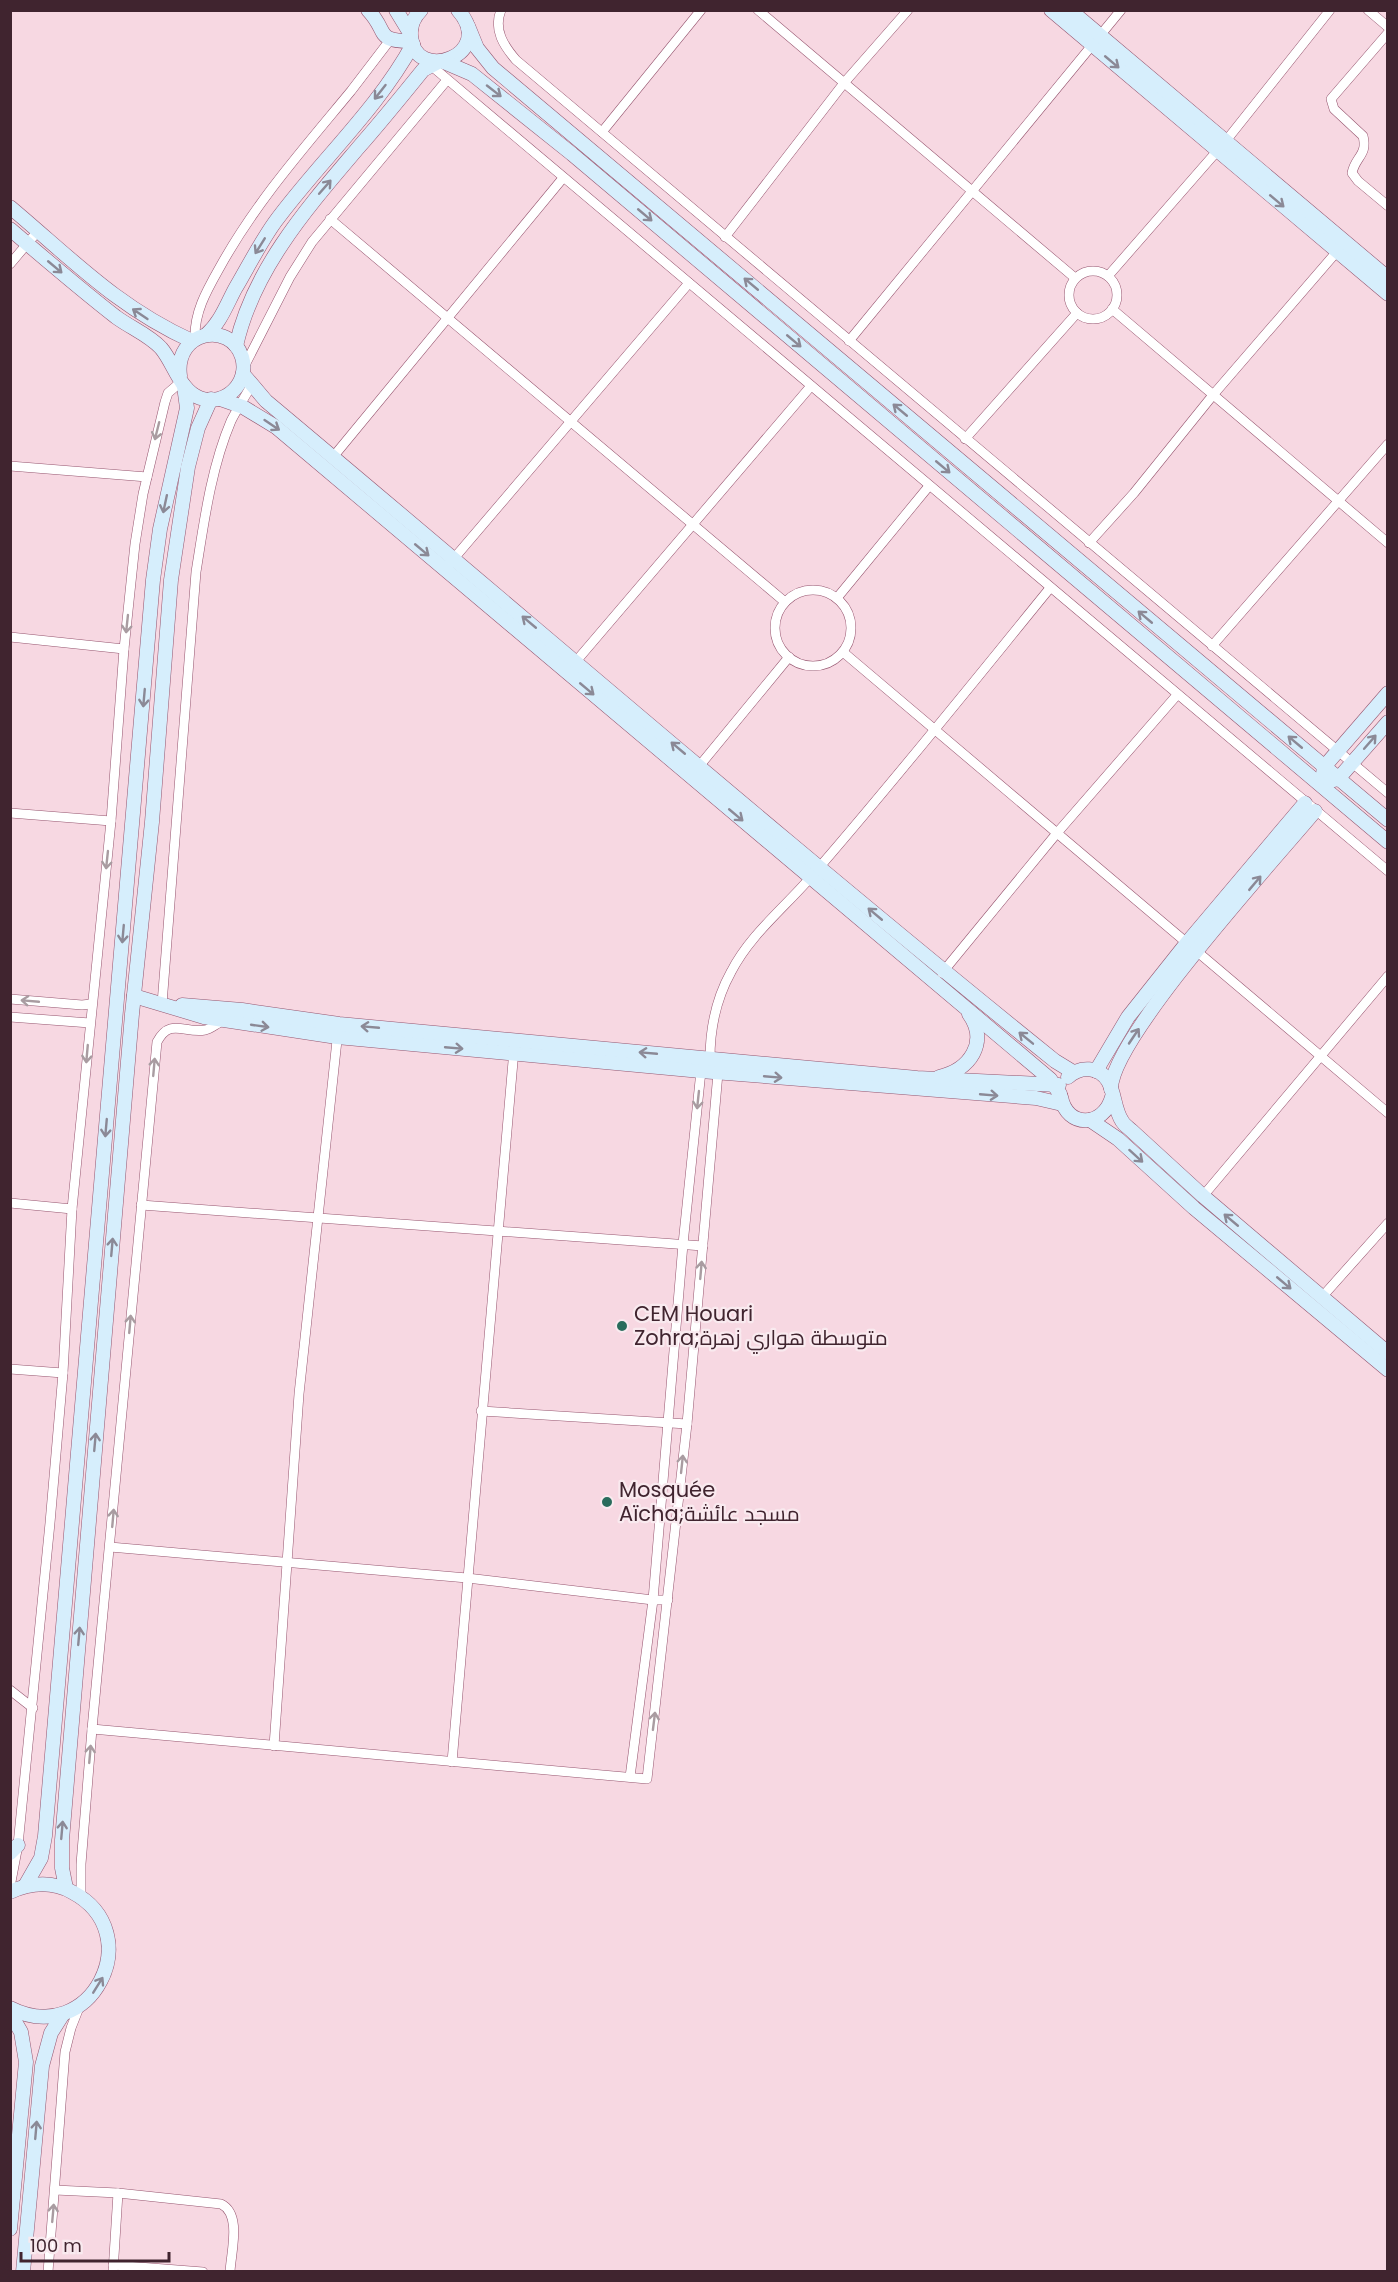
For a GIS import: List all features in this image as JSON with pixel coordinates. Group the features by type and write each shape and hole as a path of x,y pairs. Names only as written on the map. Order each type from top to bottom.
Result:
{"street":[{"path":"368,10 384,35 390,40 411,39"},
{"path":"396,10 417,52 434,62 472,74 572,154 1388,842"},
{"path":"25,1886 41,1858 45,1836 153,580 159,529 187,408 179,366 181,356 186,346 218,324 251,261 274,224 404,61 411,39 412,23 421,10"},
{"path":"501,10 498,27 501,39 511,55 1388,794"},
{"path":"602,132 701,10"},
{"path":"758,10 1075,278"},
{"path":"725,237 844,83 908,10"},
{"path":"1051,10 1097,41 1341,247 1388,294"},
{"path":"1070,10 1097,41"},
{"path":"849,341 1121,10"},
{"path":"1108,276 1221,146 1330,10"},
{"path":"1368,10 1388,27"},
{"path":"236,346 241,322 252,297 275,255 306,209 423,70 434,62 454,59 461,52 466,44 466,17"},
{"path":"466,17 477,48 493,68 1388,820"},
{"path":"1388,33 1330,99 1334,109 1363,136 1364,152 1352,173 1358,181 1388,206"},
{"path":"197,338 194,323 199,308 235,240 290,163 390,40"},
{"path":"434,62 447,80 1388,871"},
{"path":"66,1888 62,1868 62,1840 134,996 152,822 171,580 188,467 198,428 216,399 230,394 246,375 290,277 312,242 447,80"},
{"path":"333,457 563,178"},
{"path":"10,207 113,296 149,320 197,338 217,335 227,339 236,346 242,356 246,375 240,406 231,421 206,510 196,572 162,1004"},
{"path":"330,219 447,320 571,421 785,602"},
{"path":"10,229 119,319 162,348 182,381 200,398 216,399 240,406 276,427 449,564 939,977 1073,1072 1088,1069 1103,1075 1122,1121 1203,1196 1388,1353"},
{"path":"10,264 38,231"},
{"path":"1341,247 1388,278"},
{"path":"1089,543 1134,493 1213,394 1341,247"},
{"path":"1089,271 1097,271 1108,276 1117,294 1112,309 1099,318 1084,317 1077,313 1069,300 1071,285 1075,278 1089,271"},
{"path":"449,564 689,283"},
{"path":"1112,309 1388,543"},
{"path":"965,439 1077,313"},
{"path":"246,375 266,401 333,457 449,564"},
{"path":"10,1887 33,1708 63,1373 72,1209 111,821 124,649 135,544 147,477 165,402 168,393 182,381"},
{"path":"571,667 811,386"},
{"path":"1212,646 1388,444"},
{"path":"10,466 147,477"},
{"path":"837,598 929,486"},
{"path":"92,1729 647,1779 687,1424 718,1072 710,1059 710,1030 730,973 747,947 935,730 1050,588"},
{"path":"807,590 820,590 837,598 849,614 852,628 843,652 834,660 817,665 799,663 789,657 781,648 776,630 778,613 785,602 795,594 807,590"},
{"path":"10,637 124,649"},
{"path":"843,652 1388,1113"},
{"path":"695,772 789,657"},
{"path":"1319,784 1324,767 1388,693"},
{"path":"939,977 1057,833 1177,694"},
{"path":"1319,784 1338,779 1388,722"},
{"path":"1096,1071 1128,1017 1191,948 1310,807"},
{"path":"10,813 111,821"},
{"path":"1090,1120 1105,1112 1116,1066 1191,948"},
{"path":"1203,1196 1388,976"},
{"path":"917,1078 951,1074 962,1068 971,1058 976,1047 977,1034 974,1022 939,977"},
{"path":"134,996 193,1015 223,1021 514,1047 710,1059 1060,1092"},
{"path":"10,999 91,1004"},
{"path":"162,1004 242,1010 338,1031"},
{"path":"964,1007 1060,1092 1074,1117 1090,1120 1118,1139 1194,1208 1388,1370"},
{"path":"10,1017 90,1023"},
{"path":"81,1896 81,1864 92,1729 156,1042 162,1033 170,1029 205,1030 223,1021"},
{"path":"274,1746 299,1394 338,1031"},
{"path":"514,1047 701,1071 1035,1098 1060,1092 1073,1072"},
{"path":"452,1762 514,1047"},
{"path":"630,1777 653,1600 683,1244 701,1071 710,1059"},
{"path":"10,1203 72,1209"},
{"path":"141,1205 703,1246"},
{"path":"1322,1297 1388,1222"},
{"path":"10,1369 63,1373"},
{"path":"481,1411 687,1424"},
{"path":"110,1547 467,1578 668,1600"},
{"path":"10,1690 33,1708"},
{"path":"10,1892 25,1886 52,1885 66,1888 81,1896 104,1924 108,1951 103,1978 94,1993 80,2005 63,2014 34,2017 10,2011"},
{"path":"48,2271 65,2052 70,2028 80,2005"},
{"path":"10,2011 21,2032 26,2062 10,2229"},
{"path":"23,2271 42,2066 51,2033 63,2014"},
{"path":"55,2190 118,2193 216,2203 225,2206 233,2219 230,2271"},
{"path":"118,2193 113,2268 203,2271"}],"place":[{"name":"CEM Houari Zohra;متوسطة هواري زهرة","path":"622,1326"},
{"name":"Mosquée Aïcha;مسجد عائشة","path":"607,1502"}]}
